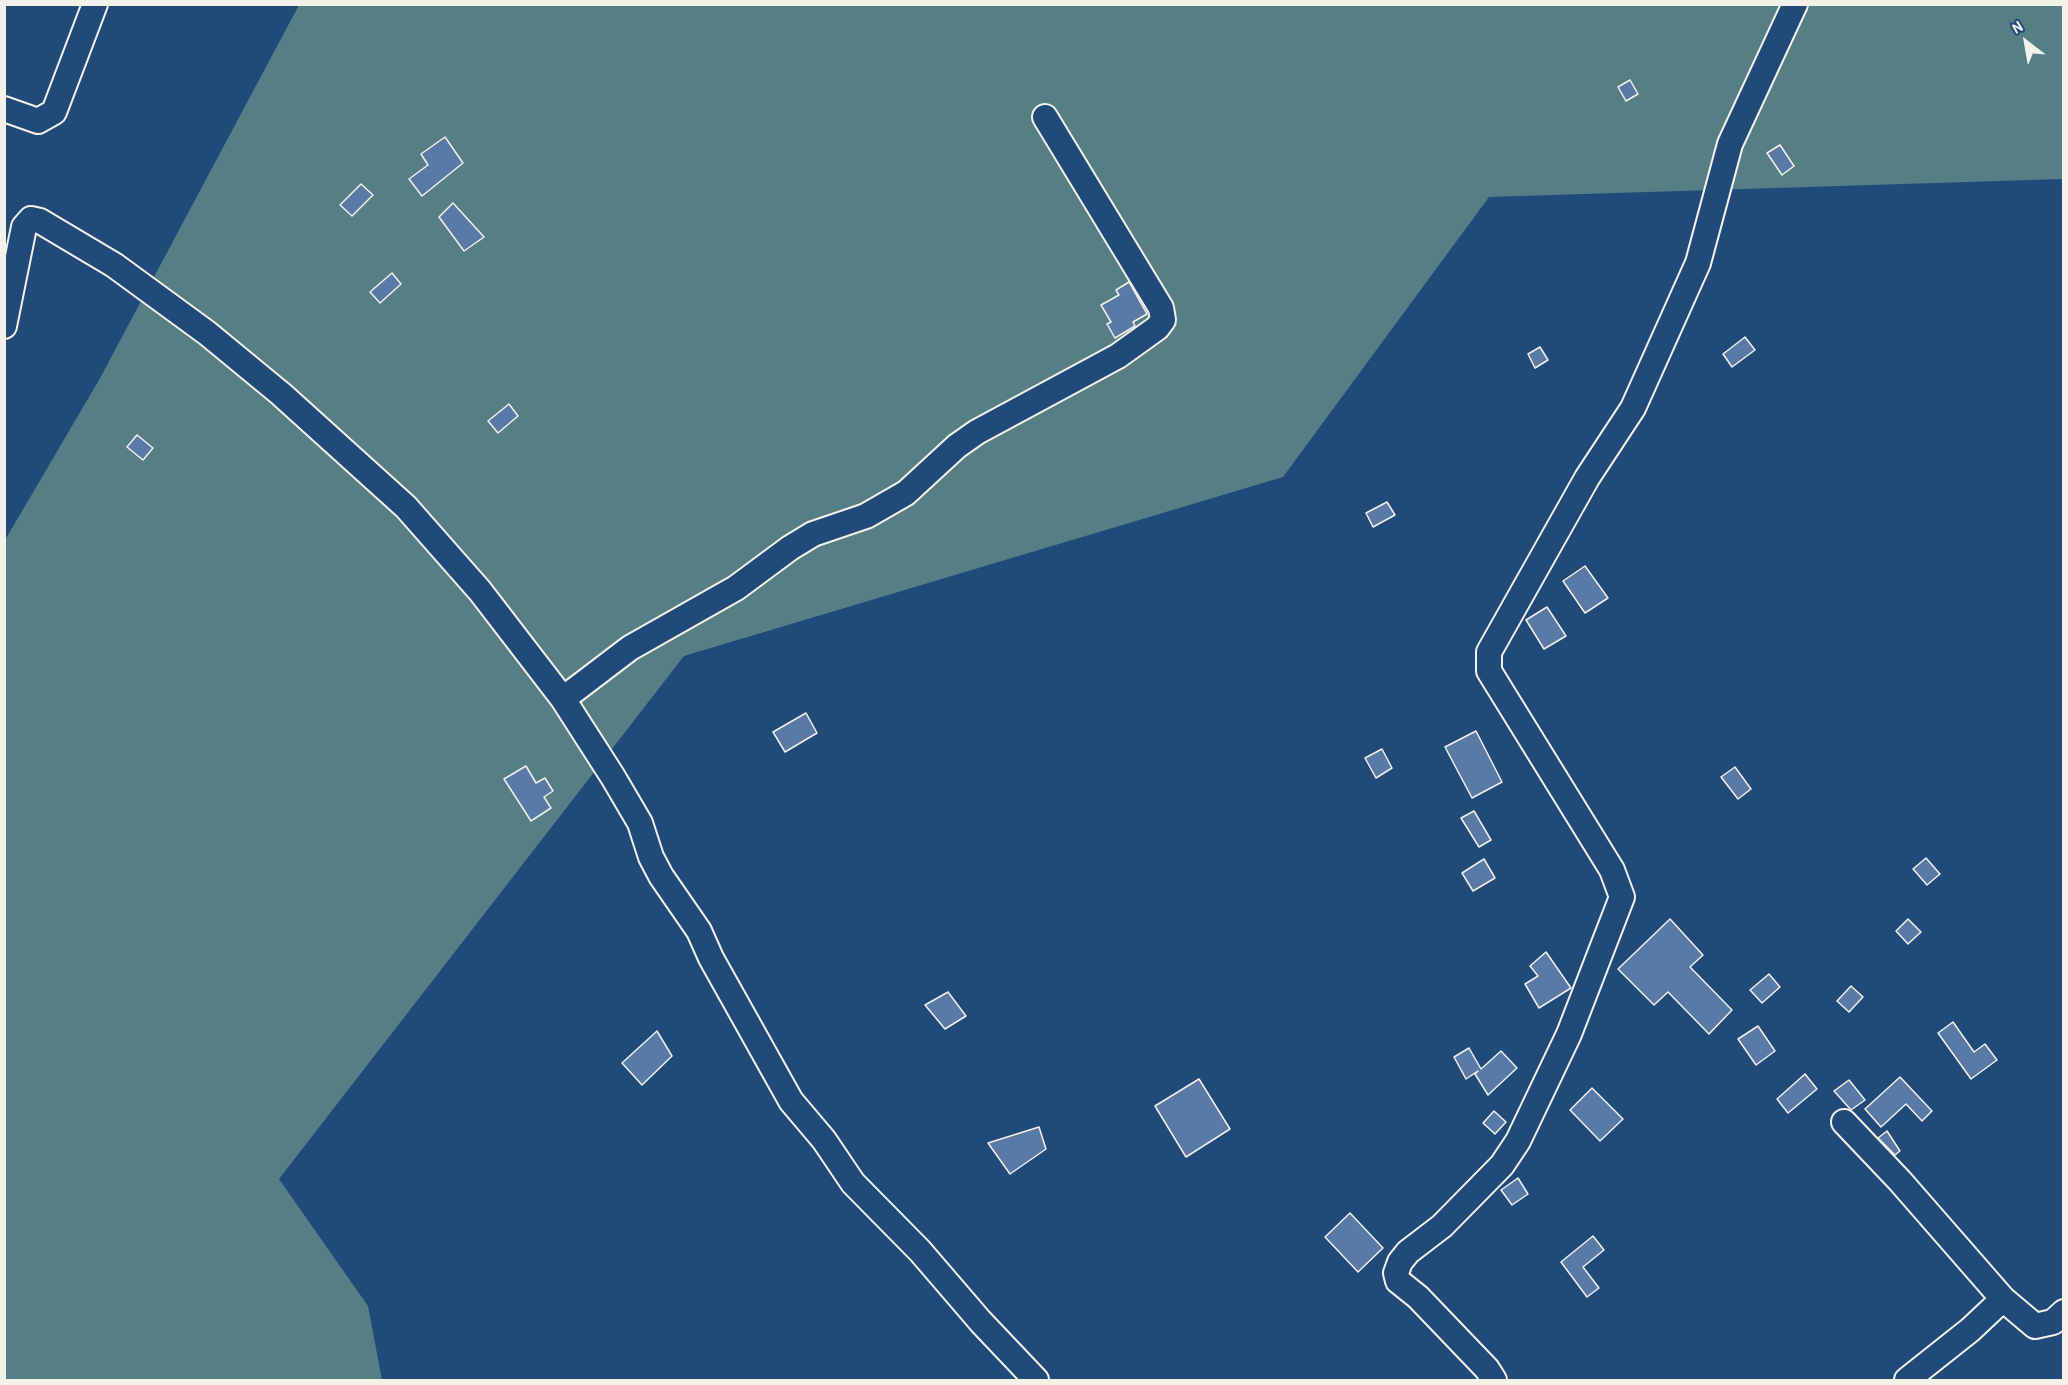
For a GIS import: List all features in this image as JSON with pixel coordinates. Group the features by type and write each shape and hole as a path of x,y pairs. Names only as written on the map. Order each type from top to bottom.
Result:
{"street":[{"path":"14,112 38,121 54,112 95,4"},
{"path":"1494,1380 1419,1297 1398,1281 1396,1273 1400,1262 1408,1252 1450,1219 1502,1165 1518,1141 1569,1034 1623,897 1612,870 1489,671 1489,652 1587,478 1633,408 1698,263 1730,144 1795,4"},
{"path":"563,699 630,648 736,588 813,534 866,516 906,493 957,446 977,432 1118,356 1157,328 1164,320 1161,308 1045,117"},
{"path":"4,326 26,222 31,219 40,221 114,265 207,333 281,394 406,507 480,591 563,699 640,823 656,867 699,931 711,958 791,1101 824,1140 853,1183 920,1251 981,1322 1036,1380"},
{"path":"1844,1122 1900,1181 2003,1299 2035,1326 2053,1322 2064,1312"},
{"path":"1907,1380 1977,1324 2003,1299"}],"green space":[{"path":"299,5 2063,5 2063,179 1489,197 1283,477 684,656 279,1179 368,1306 382,1380 5,1380 5,540 99,380"}],"building":[{"path":"1630,80 1638,94 1626,101 1618,87"},
{"path":"445,137 463,163 422,196 409,179 428,165 421,154"},
{"path":"1780,145 1794,166 1782,175 1767,153"},
{"path":"361,184 373,195 352,216 340,205"},
{"path":"453,203 484,237 464,251 439,217"},
{"path":"392,273 401,284 380,303 370,292"},
{"path":"1129,282 1147,314 1133,322 1135,326 1115,338 1107,324 1111,322 1101,305 1119,295 1116,290"},
{"path":"1745,337 1755,350 1732,367 1723,354"},
{"path":"1540,347 1548,360 1535,368 1528,354"},
{"path":"509,404 518,416 498,433 488,421"},
{"path":"137,435 153,448 143,460 127,447"},
{"path":"1387,502 1395,515 1373,527 1366,513"},
{"path":"1585,566 1608,598 1585,613 1563,581"},
{"path":"1547,607 1566,636 1544,649 1526,620"},
{"path":"806,713 817,733 785,752 773,732"},
{"path":"1476,731 1502,782 1472,798 1445,747"},
{"path":"1382,749 1392,768 1376,778 1365,758"},
{"path":"526,766 536,783 545,778 553,791 544,797 551,808 531,821 504,779"},
{"path":"1735,767 1751,789 1738,799 1721,777"},
{"path":"1474,811 1491,840 1479,847 1461,818"},
{"path":"1926,858 1940,874 1927,885 1913,869"},
{"path":"1484,859 1495,878 1473,891 1462,873"},
{"path":"1670,919 1703,955 1690,967 1732,1010 1709,1034 1668,992 1654,1005 1618,969"},
{"path":"1908,919 1921,932 1908,944 1896,931"},
{"path":"1546,952 1571,988 1539,1008 1525,984 1538,976 1530,966"},
{"path":"1769,974 1780,987 1762,1003 1750,990"},
{"path":"1851,986 1863,997 1849,1012 1837,1001"},
{"path":"948,992 966,1016 945,1029 925,1005"},
{"path":"1953,1022 1974,1052 1985,1044 1997,1060 1971,1079 1938,1033"},
{"path":"1758,1026 1775,1051 1756,1065 1738,1039"},
{"path":"657,1031 672,1056 642,1085 622,1063"},
{"path":"1469,1048 1481,1069 1501,1051 1517,1068 1488,1095 1475,1074 1478,1071 1466,1079 1454,1057"},
{"path":"1805,1074 1817,1089 1788,1113 1777,1099"},
{"path":"1900,1077 1932,1111 1922,1121 1906,1104 1881,1127 1865,1109"},
{"path":"1199,1079 1230,1129 1186,1157 1155,1106"},
{"path":"1849,1080 1865,1100 1851,1110 1834,1091"},
{"path":"1592,1088 1623,1119 1600,1141 1570,1110"},
{"path":"1494,1111 1506,1122 1495,1134 1483,1123"},
{"path":"1039,1127 1046,1149 1010,1174 988,1143"},
{"path":"1887,1131 1900,1151 1895,1155 1878,1138"},
{"path":"1518,1178 1528,1194 1512,1205 1501,1190"},
{"path":"1350,1213 1383,1248 1358,1272 1325,1237"},
{"path":"1593,1236 1604,1250 1583,1267 1599,1288 1587,1297 1561,1262"}]}
